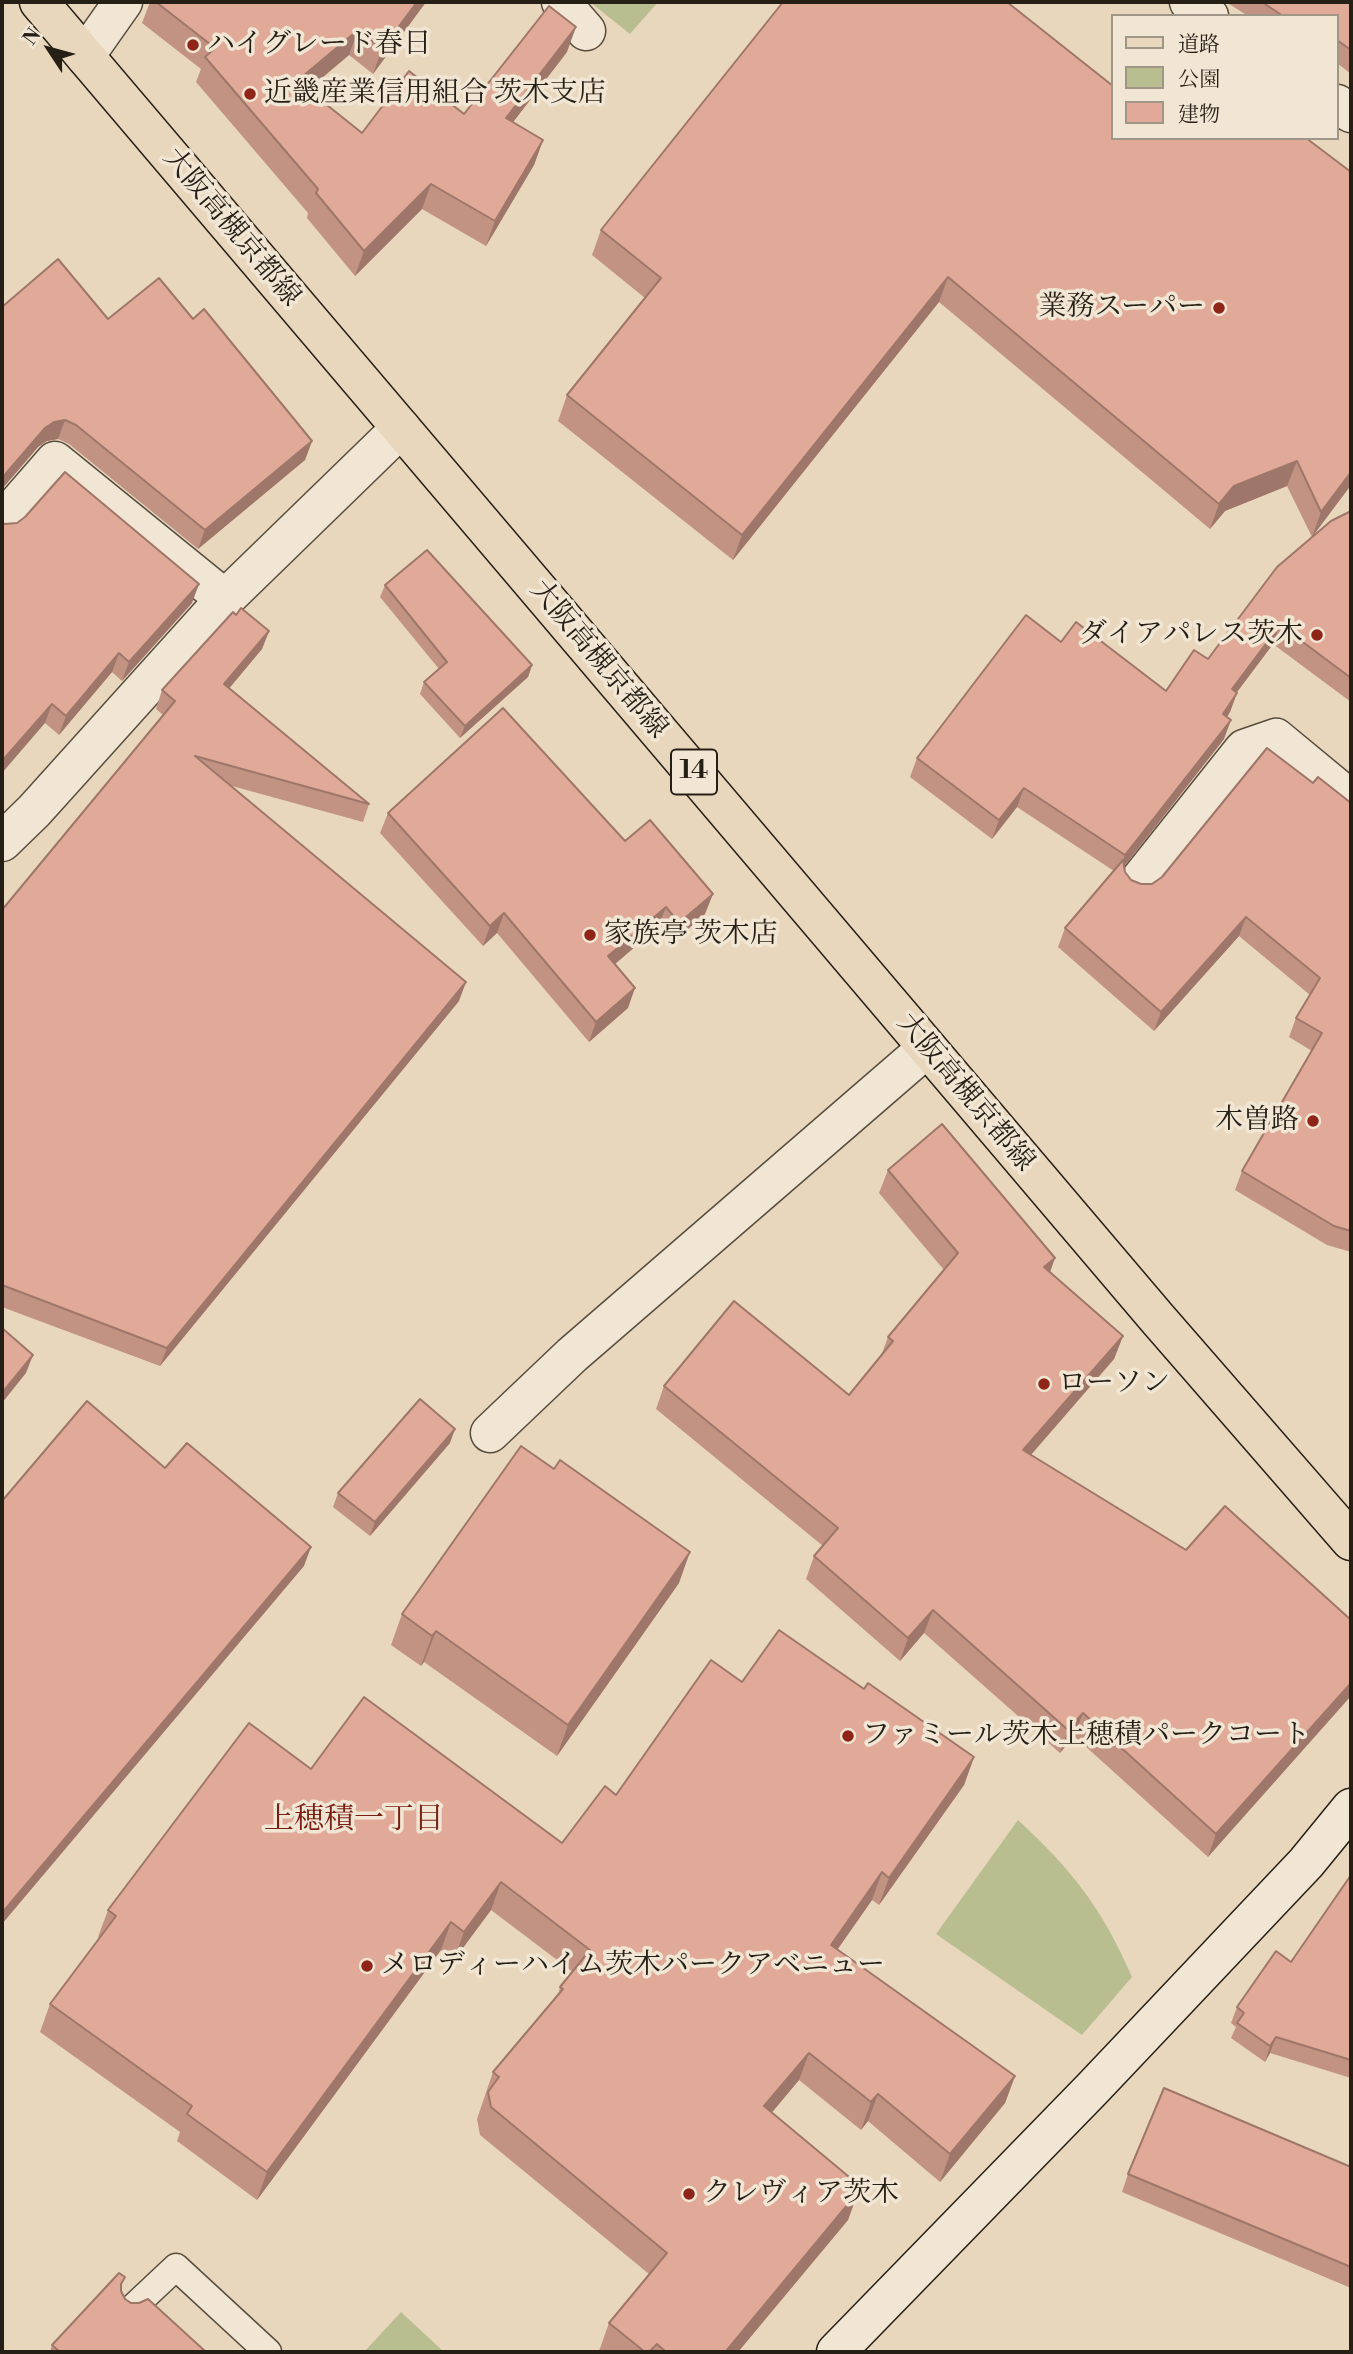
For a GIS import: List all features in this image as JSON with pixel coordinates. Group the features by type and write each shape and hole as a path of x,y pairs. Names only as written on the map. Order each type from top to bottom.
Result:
{"main road":[{"name":"大阪高槻京都線","path":"38,2 1157,1318 1351,1541"}],"street":[{"path":"85,56 122,2"},
{"path":"561,2 586,31"},
{"path":"1189,2 1206,14"},
{"path":"2,842 34,811 225,599 401,428"},
{"path":"2,522 55,461 225,599"},
{"path":"1138,881 1244,749 1276,738 1351,800"},
{"path":"490,1433 572,1355 928,1048"},
{"path":"836,2352 1093,2088 1306,1863 1351,1808"}],"lane":[{"path":"127,2313 176,2267 268,2352"}],"green space":[{"path":"590,2 658,2 630,34"},
{"path":"1018,1820 1055,1856 1084,1892 1109,1931 1132,1977 1082,2035 936,1934"},
{"path":"401,2312 444,2352 364,2352"}],"building":[{"path":"156,2 417,2 382,49 358,30 297,81 362,133 409,71 464,114 549,6 576,27 506,118 543,140 495,221 431,184 364,251 316,193 318,189 205,57 215,48"},
{"path":"783,2 1007,2 1112,85 1112,140 1309,140 1351,172 1351,472 1321,512 1297,461 1234,486 1219,504 948,277 742,535 567,395 661,278 601,230"},
{"path":"1262,2 1351,2 1351,50 1339,41 1339,14 1280,14"},
{"path":"58,259 108,319 159,278 193,319 204,309 312,441 205,530 76,425 65,420 54,422 45,428 2,478 2,307"},
{"path":"65,472 199,584 129,662 119,653 66,716 52,704 2,761 2,523 17,523 25,517"},
{"path":"1351,511 1351,678 1280,625 1232,689 1237,693 1223,714 1231,720 1125,855 1024,788 999,820 917,758 1026,615 1061,642 1076,622 1166,691 1194,650 1208,659 1277,567 1331,521"},
{"path":"427,550 532,665 465,726 424,682 447,662 385,585"},
{"path":"241,608 269,631 224,684 369,804 195,756 466,982 167,1348 2,1285 2,910 175,701 162,690 233,612 236,615"},
{"path":"503,708 625,841 650,820 713,894 679,923 666,907 608,956 635,988 596,1022 504,913 490,926 388,813"},
{"path":"1267,748 1313,783 1318,777 1351,803 1351,1231 1334,1226 1242,1171 1322,1033 1296,1018 1320,978 1246,917 1161,1012 1065,928 1123,860 1125,872 1131,880 1152,884 1162,877"},
{"path":"942,1124 1055,1258 1044,1267 1123,1336 1023,1450 1186,1550 1225,1506 1351,1620 1351,1683 1216,1834 1083,1713 1068,1730 933,1610 908,1638 814,1556 838,1528 664,1386 734,1301 849,1395 893,1341 888,1337 958,1253 888,1170"},
{"path":"2,1328 33,1355 2,1393"},
{"path":"420,1399 455,1429 375,1522 338,1493"},
{"path":"87,1401 165,1468 187,1443 311,1547 2,1913 2,1501"},
{"path":"521,1446 554,1469 560,1460 690,1552 568,1725 436,1631 432,1636 402,1614"},
{"path":"779,1630 864,1689 868,1683 974,1757 889,1878 882,1872 831,1945 1015,2076 950,2154 878,2094 871,2102 809,2053 764,2106 854,2181 850,2186 858,2192 727,2350 729,2352 666,2352 657,2344 649,2352 645,2352 609,2323 667,2253 491,2107 488,2092 499,2077 493,2072 563,1989 560,1987 590,1950 501,1882 464,1932 451,1922 267,2172 187,2114 192,2106 50,2004 116,1916 108,1910 249,1723 311,1769 364,1697 562,1843 605,1786 616,1795 711,1660 742,1682"},
{"path":"1351,1875 1351,2060 1276,2037 1270,2046 1237,2023 1244,2013 1237,2007 1276,1951 1291,1962"},
{"path":"1164,2088 1351,2167 1351,2267 1128,2174"},
{"path":"119,2273 125,2277 121,2291 125,2299 131,2303 139,2303 148,2299 206,2352 60,2352 52,2345"}],"place":[{"name":"ハイグレード春日","path":"193,45"},
{"name":"近畿産業信用組合 茨木支店","path":"250,94"},
{"name":"業務スーパー","path":"1219,308"},
{"name":"ダイアパレス茨木","path":"1317,635"},
{"name":"家族亭 茨木店","path":"590,935"},
{"name":"木曽路","path":"1313,1121"},
{"name":"ローソン","path":"1044,1384"},
{"name":"ファミール茨木上穂積パークコート","path":"848,1736"},
{"name":"メロディーハイム茨木パークアベニュー","path":"367,1966"},
{"name":"クレヴィア茨木","path":"689,2194"}],"district":[{"name":"上穂積一丁目","path":"354,1821"}]}
